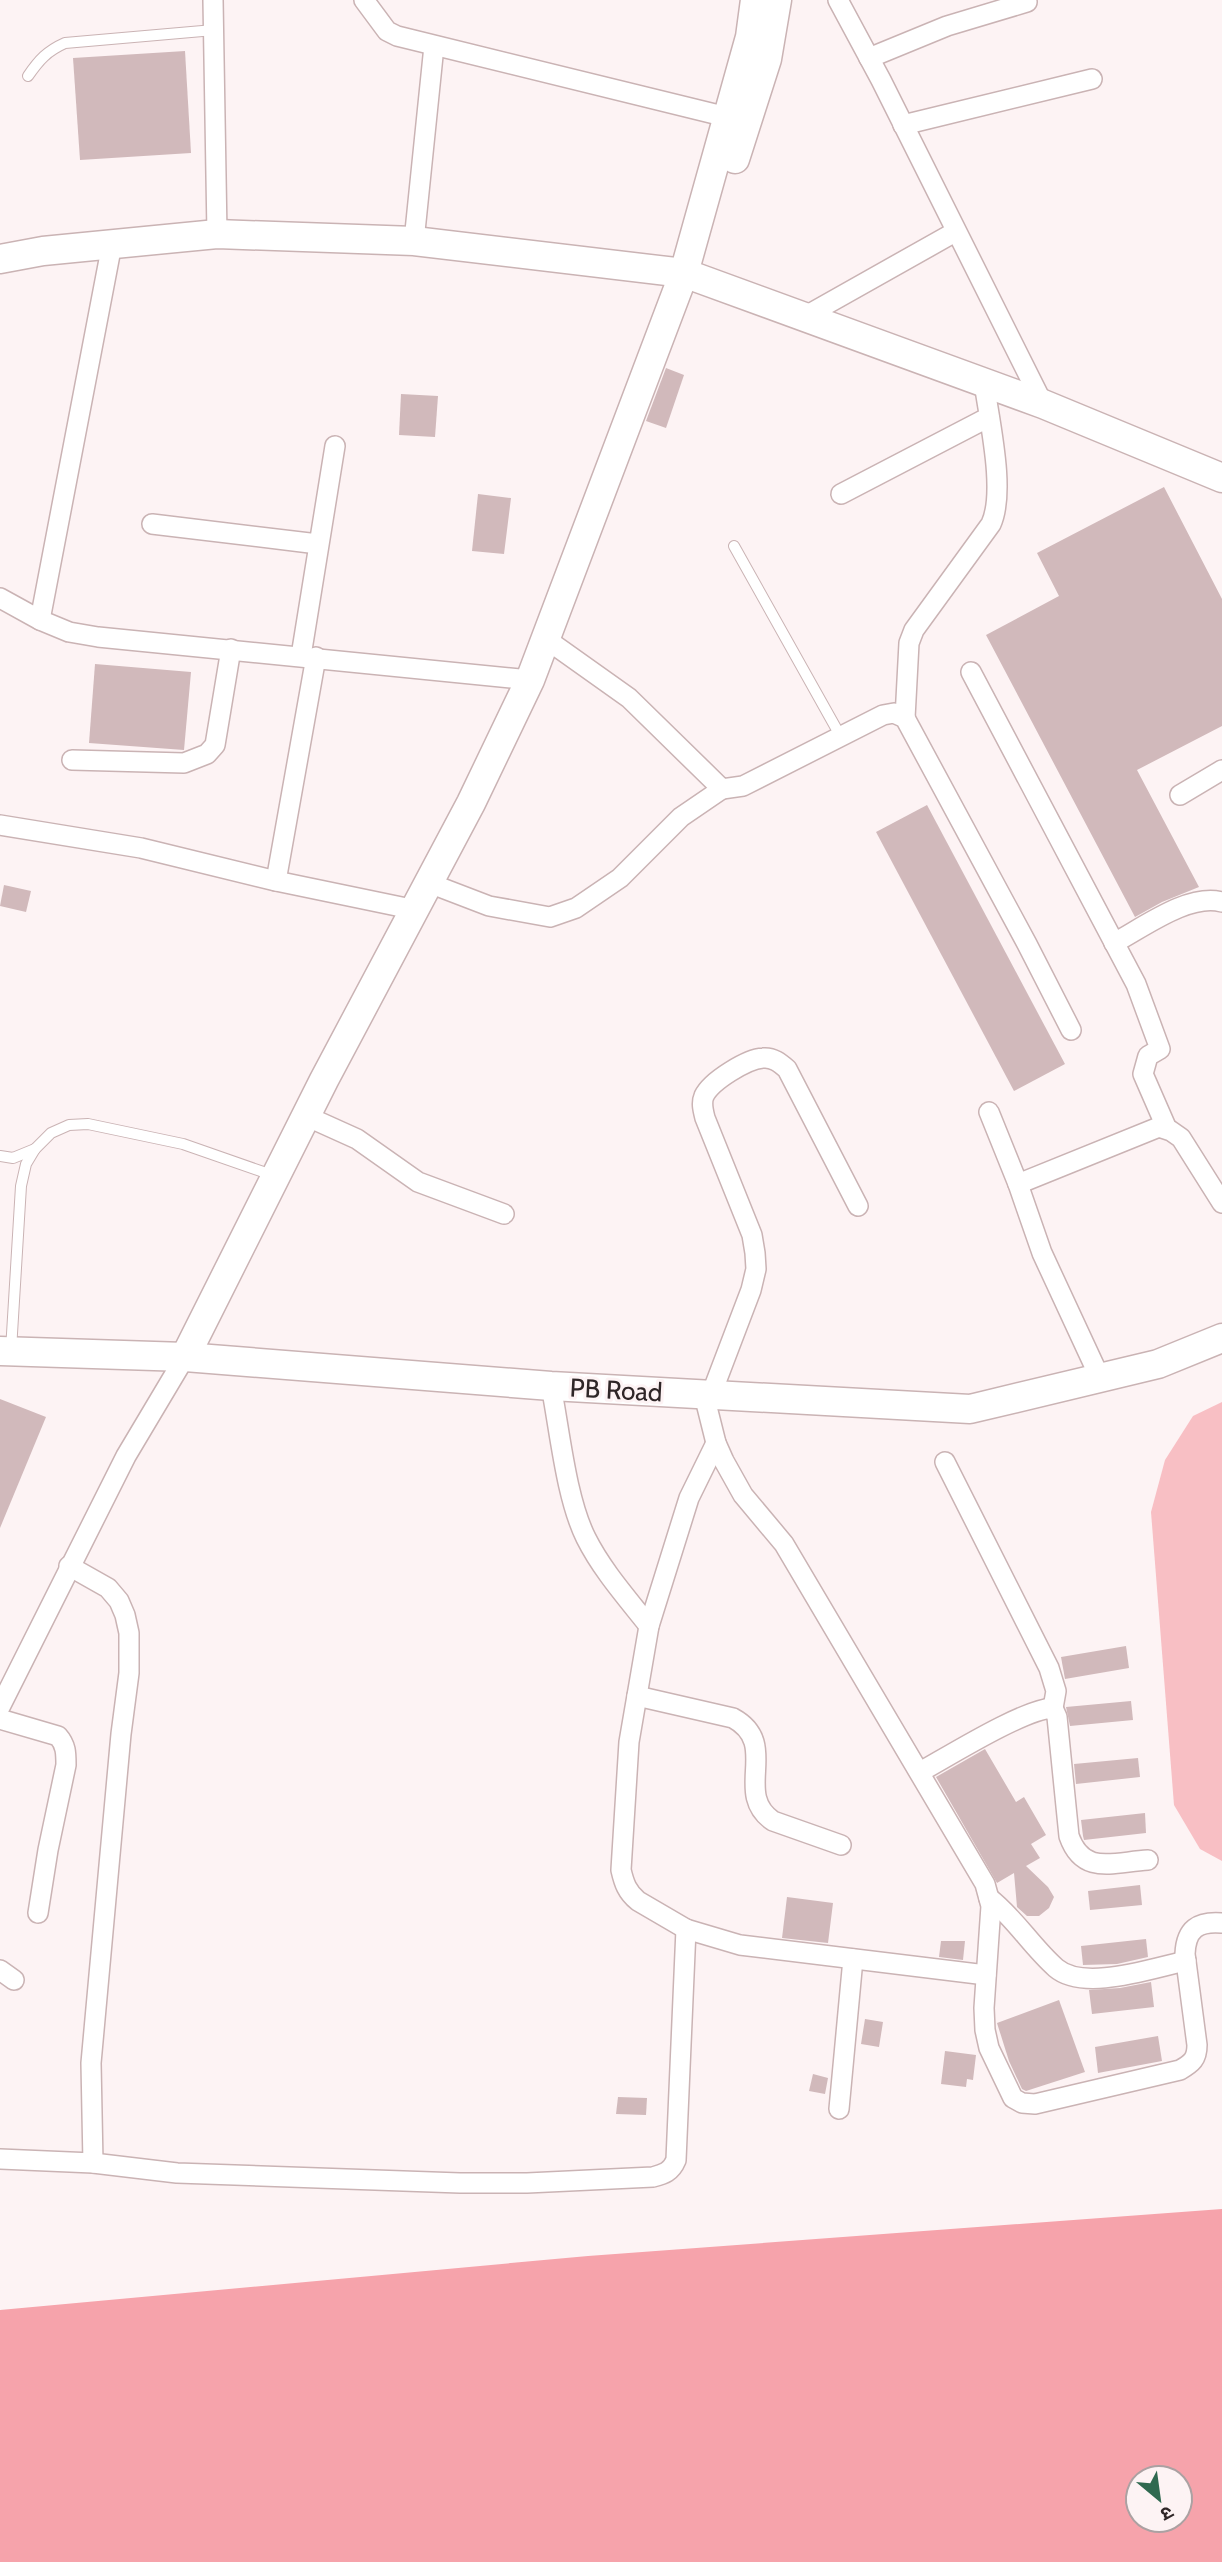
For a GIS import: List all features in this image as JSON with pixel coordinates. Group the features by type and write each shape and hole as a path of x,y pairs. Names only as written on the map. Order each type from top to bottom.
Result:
{"street":[{"path":"214,0 217,234"},
{"path":"364,0 387,31 397,36 727,117"},
{"path":"693,277 727,117 750,37 755,0"},
{"path":"0,1707 126,1456 186,1357 306,1116 471,803 530,680 706,250 767,59 777,0"},
{"path":"838,0 1043,404"},
{"path":"869,58 947,26 1027,2"},
{"path":"414,241 434,46"},
{"path":"903,125 1091,79"},
{"path":"804,317 955,232"},
{"path":"0,259 43,251 217,234 414,241 693,277 1043,404 1222,478"},
{"path":"40,620 112,244"},
{"path":"984,382 995,458 995,514 991,524 914,630 909,643 905,718 1071,1030"},
{"path":"842,494 989,417"},
{"path":"276,881 309,657 318,544 335,446"},
{"path":"152,524 318,544"},
{"path":"0,598 69,632 98,637 530,680"},
{"path":"545,639 629,698 722,789"},
{"path":"72,760 184,764 207,754 215,745 231,649"},
{"path":"971,672 1136,984 1160,1049 1148,1056 1143,1074 1167,1129"},
{"path":"429,883 489,906 550,917 576,908 620,878 681,817 722,789 743,786 883,715 894,713 905,718"},
{"path":"1180,795 1222,770"},
{"path":"0,825 141,848 276,881 416,910"},
{"path":"1114,943 1191,902 1212,899 1222,902"},
{"path":"858,1206 782,1064 772,1058 751,1061 718,1079 711,1086 702,1106 752,1234 756,1269 743,1311 708,1395 716,1443 743,1495 784,1544 985,1884 991,1906 984,2008 989,2048 1013,2098 1022,2103 1035,2104 1180,2070 1190,2064 1197,2055 1197,2045 1186,1961 1186,1940 1192,1930 1201,1925 1222,1923"},
{"path":"989,1112 1042,1253 1100,1378"},
{"path":"306,1116 357,1139 418,1182 504,1214"},
{"path":"1018,1184 1159,1127 1181,1138 1222,1202"},
{"name":"PB Road","path":"5,1351 186,1357 551,1386 970,1409 1158,1364 1222,1338"},
{"path":"551,1386 571,1490 586,1537 611,1577 649,1626"},
{"path":"716,1443 689,1498 649,1626 629,1742 621,1870 630,1895 686,1929 740,1945 986,1975"},
{"path":"945,1462 1049,1668 1056,1691 1053,1708 1057,1717 1069,1836 1074,1851 1083,1860 1093,1864 1148,1860"},
{"path":"69,1566 108,1588 122,1608 129,1633 128,1672 92,2063 93,2163"},
{"path":"637,1696 733,1718 744,1724 752,1732 756,1742 755,1790 758,1805 765,1816 841,1844"},
{"path":"920,1772 1014,1721 1040,1710 1053,1708"},
{"path":"0,1719 58,1736 66,1752 66,1765 38,1913"},
{"path":"989,1898 1009,1914 1057,1969 1070,1977 1099,1979 1186,1961"},
{"path":"0,2159 93,2163 177,2173 460,2183 541,2182 653,2177 665,2174 673,2168 676,2161 686,1929"},
{"path":"839,2109 853,1959"}],"lane":[{"path":"27,76 42,56 65,43 214,30"},
{"path":"734,547 841,737"},
{"path":"5,1351 21,1186 26,1164 35,1149 51,1133 69,1125 88,1124 183,1144 275,1177"},
{"path":"0,1156 13,1158 35,1149"}],"shaded area":[{"path":"1222,1402 1222,1861 1200,1849 1174,1805 1151,1512 1165,1460 1193,1416"},
{"path":"1222,2209 1222,2562 0,2562 0,2310 588,2256"}],"building":[{"path":"185,51 191,153 80,160 73,58"},
{"path":"666,368 684,375 666,428 646,421"},
{"path":"401,394 438,396 435,437 399,435"},
{"path":"1164,487 1222,599 1222,726 1137,770 1199,887 1162,902 1135,917 986,635 1059,596 1037,553"},
{"path":"478,494 511,498 504,554 472,551"},
{"path":"95,664 191,672 184,750 89,743"},
{"path":"927,805 1065,1064 1014,1091 876,832"},
{"path":"4,885 31,891 26,912 0,906"},
{"path":"0,1399 46,1417 0,1528"},
{"path":"1126,1646 1129,1668 1065,1679 1061,1657"},
{"path":"1131,1701 1133,1720 1070,1726 1066,1707"},
{"path":"985,1749 1016,1802 1024,1797 1046,1835 1031,1844 1040,1858 1026,1866 1048,1887 1054,1897 1049,1908 1039,1916 1027,1916 1017,1907 1014,1873 997,1883 936,1777"},
{"path":"1138,1758 1140,1777 1076,1784 1074,1764"},
{"path":"1145,1813 1146,1833 1084,1840 1081,1820"},
{"path":"1140,1885 1142,1905 1090,1910 1088,1891"},
{"path":"787,1897 833,1903 828,1943 782,1938"},
{"path":"1146,1939 1148,1957 1117,1964 1083,1965 1081,1946"},
{"path":"941,1941 965,1941 963,1960 939,1957"},
{"path":"1151,1982 1154,2007 1092,2014 1089,1990"},
{"path":"1059,2000 1085,2072 1026,2091 1022,2089 1009,2061 997,2023"},
{"path":"865,2019 883,2022 879,2047 861,2044"},
{"path":"1158,2036 1162,2061 1098,2073 1095,2047"},
{"path":"945,2051 976,2055 973,2080 967,2079 966,2087 941,2084"},
{"path":"813,2074 828,2078 825,2094 809,2091"},
{"path":"618,2097 647,2098 646,2115 616,2114"}]}
